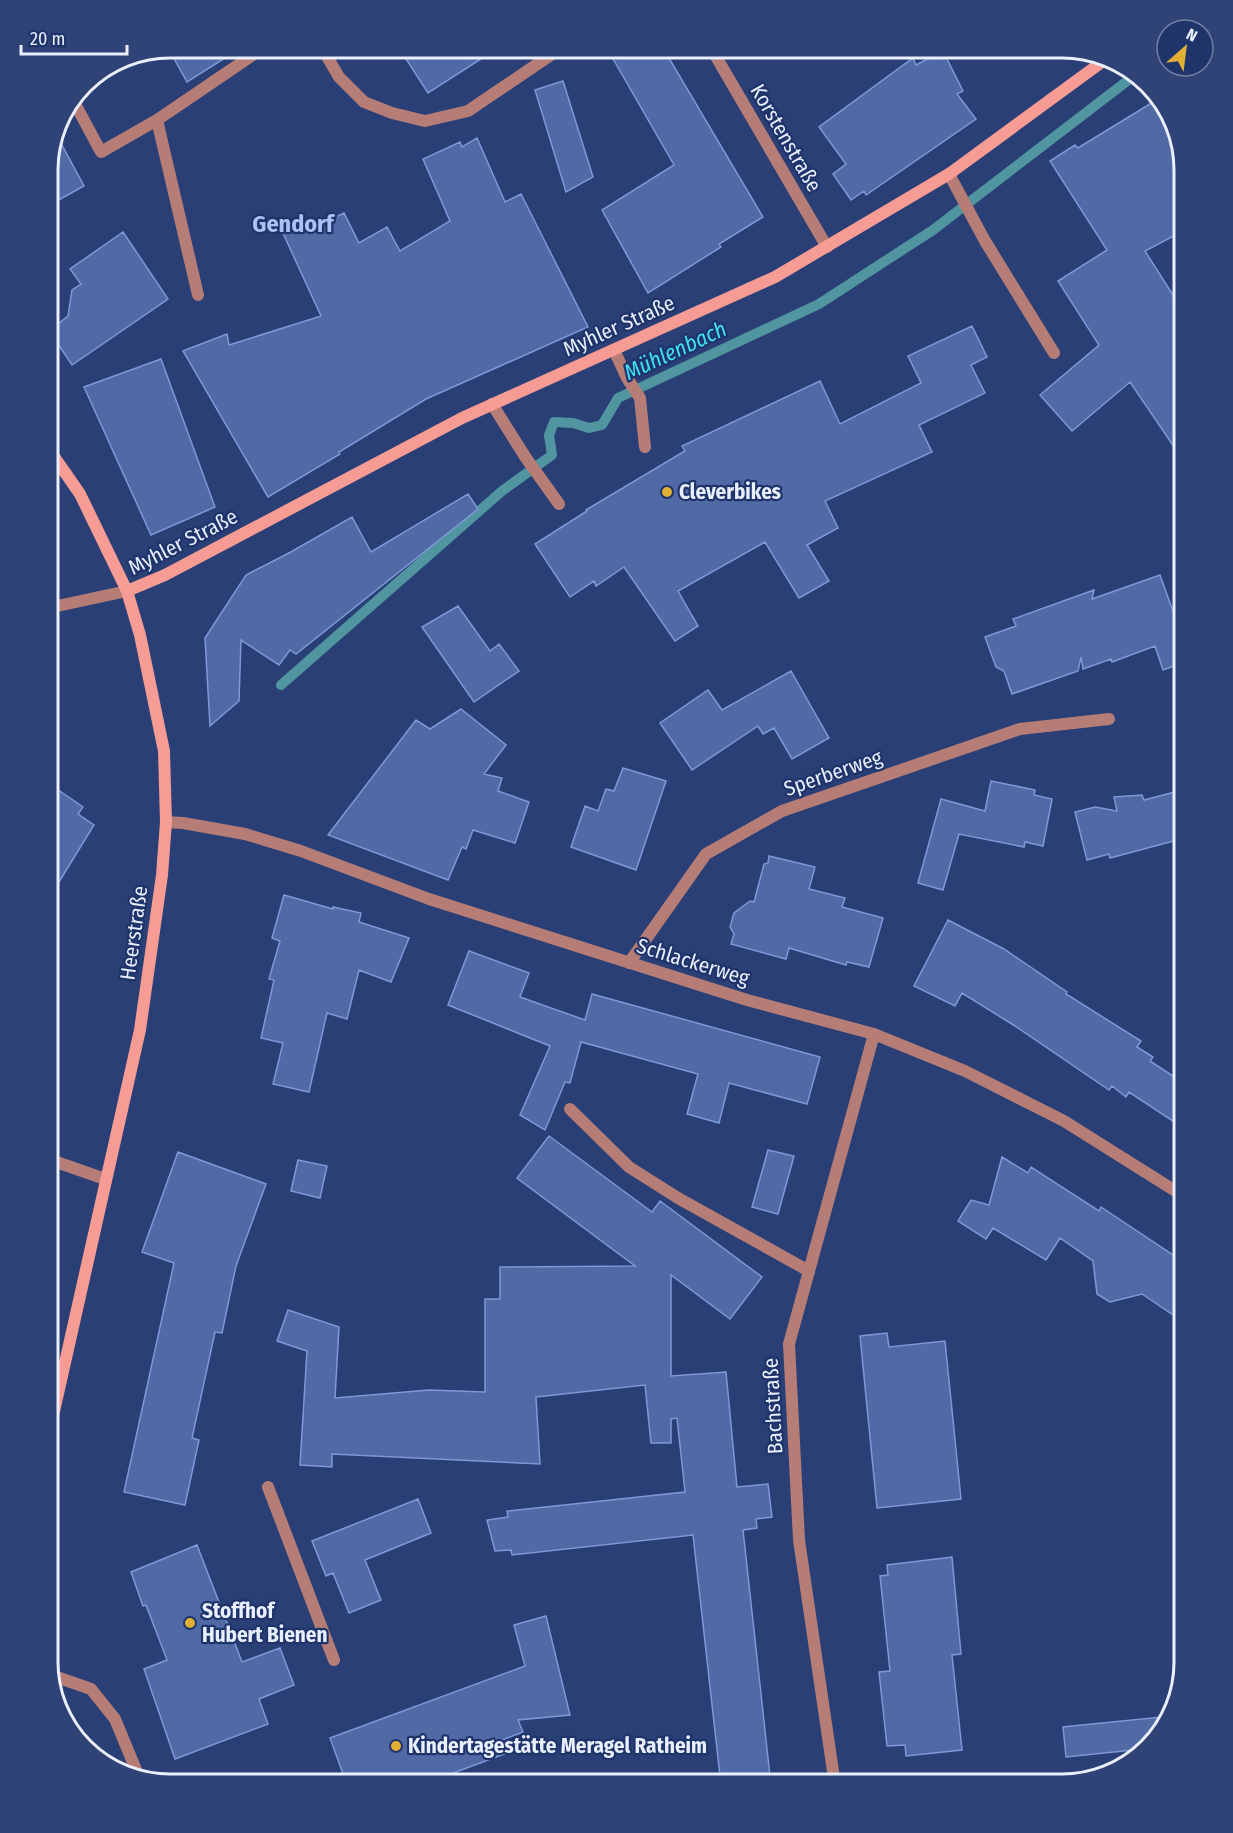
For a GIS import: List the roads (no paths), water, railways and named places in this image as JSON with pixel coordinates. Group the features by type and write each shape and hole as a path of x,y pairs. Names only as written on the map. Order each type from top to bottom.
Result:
{"main road":[{"name":"Myhler Straße","path":"127,591 165,575 492,404 775,277 949,174 1099,64"},
{"name":"Heerstraße","path":"58,1392 140,1030 162,875 166,822 165,751 140,635 127,591 80,494 59,464"}],"street":[{"path":"77,108 101,152 157,120 248,58"},
{"path":"328,58 339,77 364,102 392,113 425,121 468,111 546,58"},
{"name":"Korstenstraße","path":"717,59 827,248"},
{"path":"157,120 198,295"},
{"path":"949,174 970,216 1054,353"},
{"path":"614,350 627,378 640,398 645,447"},
{"path":"492,404 539,478 559,504"},
{"path":"59,606 127,591"},
{"name":"Sperberweg","path":"629,963 706,854 782,811 1020,729 1109,719"},
{"name":"Schlackerweg","path":"166,822 245,834 301,851 429,899 629,963 747,1000 874,1034 965,1071 1064,1121 1174,1190"},
{"name":"Bachstraße","path":"833,1774 799,1540 789,1344 874,1034"},
{"path":"570,1108 628,1167 678,1198 809,1271"},
{"path":"58,1163 105,1179"},
{"path":"268,1487 334,1660"},
{"path":"59,1678 92,1689 115,1719 136,1769"}],"waterway":[{"name":"Mühlenbach","path":"281,685 502,491 552,455 549,435 554,422 573,423 589,428 602,425 618,398 819,304 933,230 1128,80"}],"place":[{"name":"Cleverbikes","path":"667,492"},
{"name":"Stoffhof Hubert Bienen","path":"190,1623"},
{"name":"Kindertagestätte Meragel Ratheim","path":"396,1746"}],"district":[{"name":"Gendorf","path":"293,224"}]}
